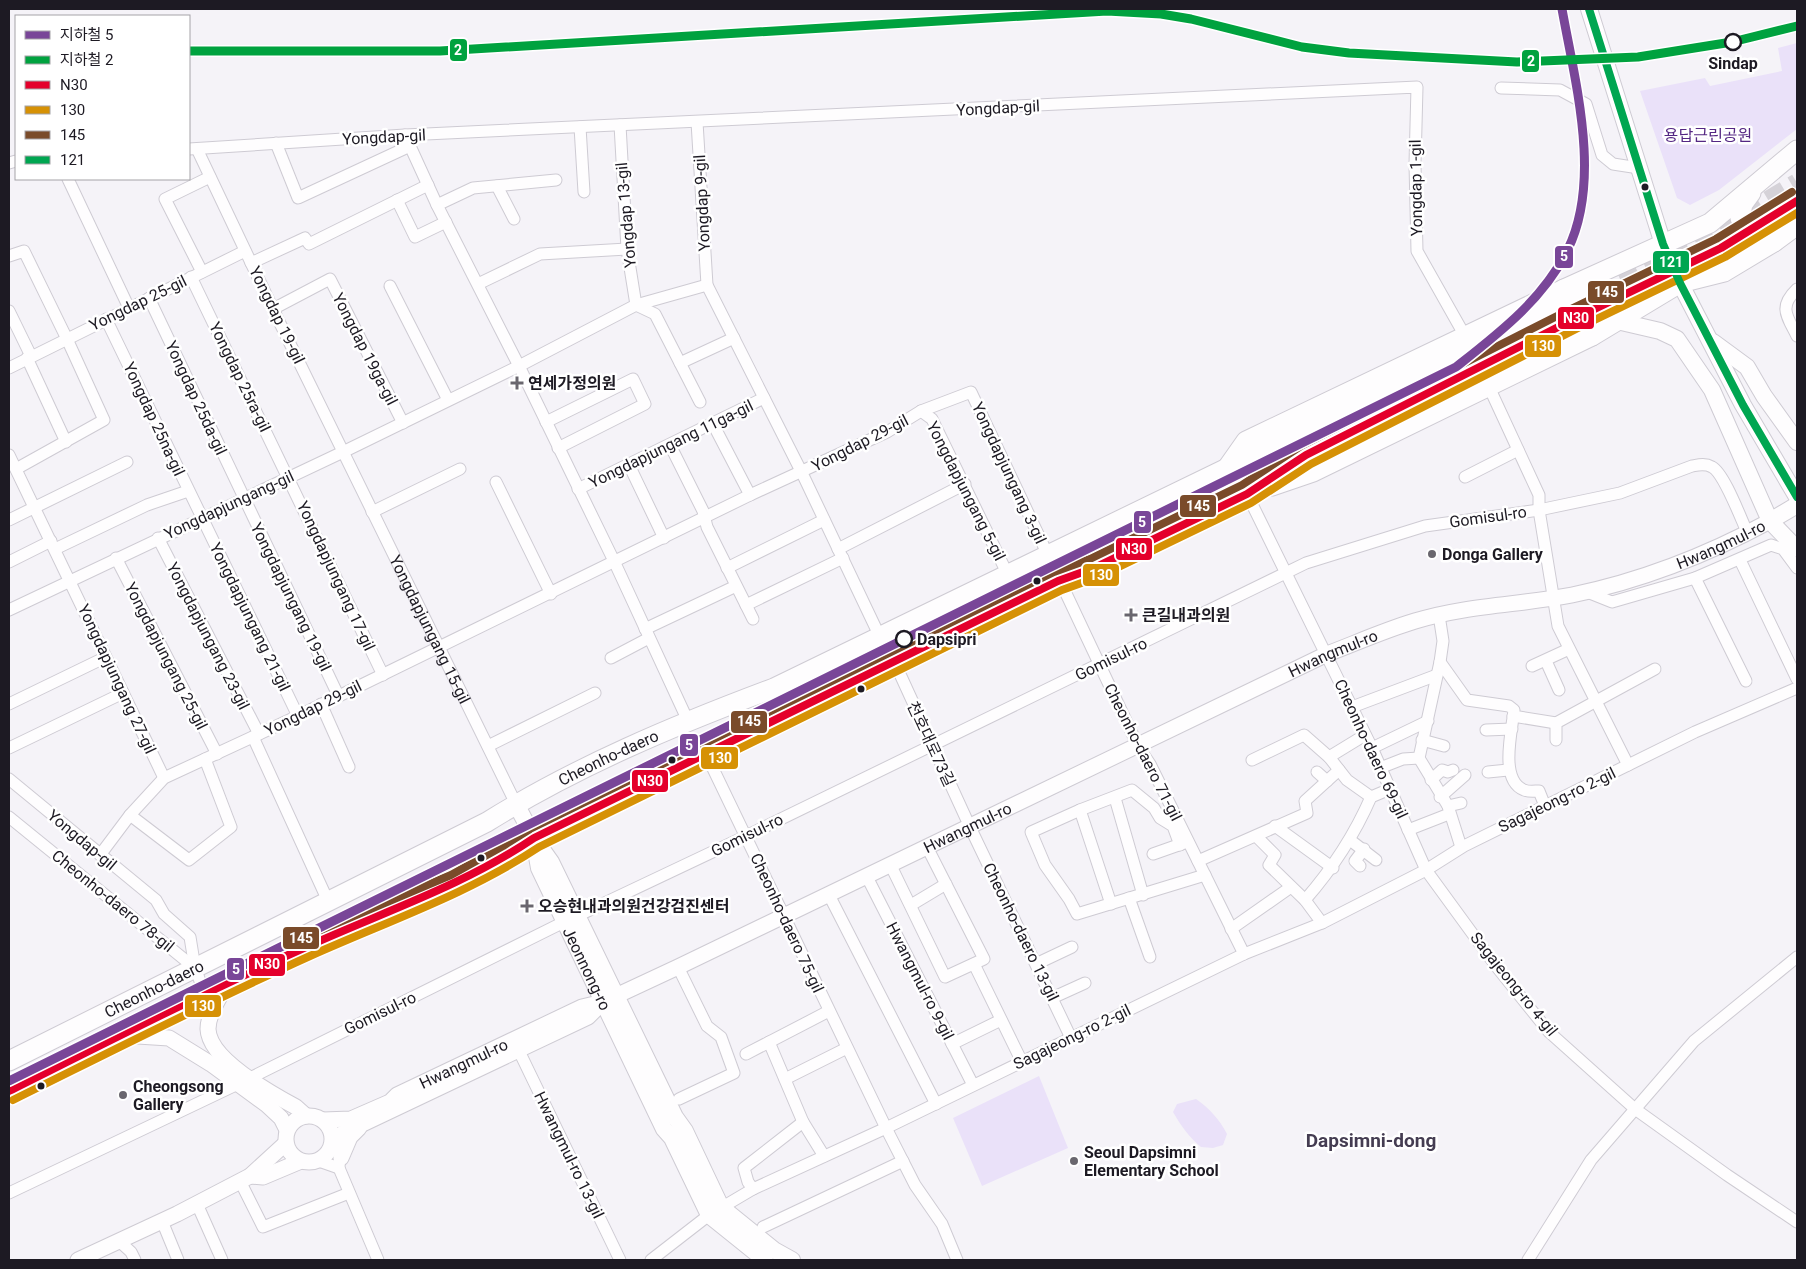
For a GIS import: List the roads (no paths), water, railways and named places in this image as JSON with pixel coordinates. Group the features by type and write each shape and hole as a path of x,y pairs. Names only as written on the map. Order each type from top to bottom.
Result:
{"main road":[{"path":"1589,9 1663,244 1680,283 1743,405 1797,497"},
{"path":"1227,469 1246,441 1465,336 1569,303 1663,244 1710,223 1797,150"},
{"path":"1758,184 1743,204 1740,218 1751,234 1774,242"},
{"path":"1247,494 1313,472 1489,387 1592,336 1680,283 1724,272 1774,242 1797,225"},
{"path":"1569,303 1576,290 1588,301 1595,319 1592,336"},
{"name":"Cheonho-daero","path":"9,1061 487,822 537,791 688,721 774,688 1569,303"},
{"name":"Cheonho-daero","path":"10,1092 205,994 315,942 401,908 505,859 534,838 1058,581 1094,568 1247,494 1306,455 1569,303"},
{"path":"1617,321 1660,331 1677,339 1712,390 1770,521 1797,548"},
{"path":"1709,339 1712,390"},
{"path":"1709,339 1747,368 1764,396 1797,442"},
{"name":"Hwangmul-ro","path":"1770,521 1797,505"},
{"name":"Yongdapjungang 15-gil","path":"516,804 534,838"},
{"name":"Jeonnong-ro","path":"534,838 551,862 570,919 715,1211 765,1260"},
{"name":"Jeonnong-ro","path":"715,1211 792,1260"}],"street":[{"name":"Yongdap-gil","path":"193,149 276,143 408,141 580,127 1416,87"},
{"name":"Yongdap 1-gil","path":"1416,87 1417,251 1465,336"},
{"path":"1501,88 1560,90 1586,104 1602,155 1613,164 1639,168"},
{"name":"Yongdap 9-gil","path":"697,122 707,285"},
{"name":"Yongdap 13-gil","path":"620,125 627,249 636,305"},
{"path":"580,127 584,192"},
{"path":"276,143 298,198 408,141 437,205 519,366 614,561 688,721"},
{"name":"Yongdap 19-gil","path":"193,149 210,177 273,309 345,451"},
{"path":"202,272 165,199 210,177"},
{"path":"68,180 128,308"},
{"path":"437,205 473,188 556,180"},
{"path":"251,263 305,238 309,244 428,185"},
{"path":"497,186 514,219"},
{"path":"397,200 415,237 446,222"},
{"path":"478,284 540,254 627,249"},
{"path":"9,256 24,251 67,338 104,420 14,476"},
{"name":"Yongdap 25-gil","path":"9,368 245,251"},
{"name":"Yongdap 25ra-gil","path":"191,277 290,477"},
{"name":"Yongdap 19ga-gil","path":"273,309 330,279 403,422"},
{"path":"707,285 802,472 880,637"},
{"name":"Yongdapjungang-gil","path":"9,610 345,451 519,366 636,305 707,285"},
{"path":"390,286 448,400"},
{"path":"1796,290 1787,300 1785,306 1797,336"},
{"name":"Yongdap 25da-gil","path":"149,298 243,499"},
{"path":"636,305 655,314 700,402"},
{"path":"9,311 66,442"},
{"name":"Yongdap 25na-gil","path":"106,319 201,518"},
{"path":"680,363 734,338"},
{"path":"546,422 632,379 645,404 558,448"},
{"path":"1489,387 1539,495 1539,510 1558,626 1628,765"},
{"name":"Yongdap 29-gil","path":"100,855 130,815 164,778 256,736 551,594 750,495 888,432 921,410 971,392"},
{"name":"Yongdapjungang 3-gil","path":"971,392 1058,581"},
{"name":"Yongdapjungang 11ga-gil","path":"578,489 764,398"},
{"name":"Yongdapjungang 5-gil","path":"921,410 932,419 1008,575"},
{"path":"713,424 750,495"},
{"path":"670,445 704,511 704,519 753,620"},
{"path":"1465,477 1518,450"},
{"name":"Yongdapjungang 15-gil","path":"345,451 372,512 516,804"},
{"name":"Yongdapjungang 27-gil","path":"9,455 14,476 34,508 53,545 164,778"},
{"path":"9,520 127,462"},
{"name":"Gomisul-ro","path":"9,1193 244,1081 570,919 746,836 1306,563 1425,526 1539,510 1620,494 1692,466 1704,464 1713,467 1720,476 1748,534"},
{"path":"630,465 664,538"},
{"path":"372,512 460,469"},
{"name":"Yongdapjungang 17-gil","path":"290,477 383,675"},
{"path":"496,482 551,594"},
{"path":"746,605 965,484"},
{"path":"9,562 147,505 188,491"},
{"name":"Cheonho-daero 69-gil","path":"1247,494 1372,748 1426,870"},
{"name":"Yongdapjungang 19-gil","path":"243,499 338,695"},
{"name":"Yongdapjungang 21-gil","path":"201,518 298,716"},
{"path":"727,568 824,520"},
{"name":"Hwangmul-ro","path":"323,1120 352,1120 390,1102 397,1095 582,1007 609,999 678,967 1327,654 1392,628 1440,614 1462,609 1587,592 1656,571 1748,534 1770,521"},
{"name":"Yongdapjungang 23-gil","path":"158,538 256,736 328,901"},
{"path":"1587,592 1612,602 1695,578 1771,545 1783,549 1797,568"},
{"name":"Yongdapjungang 25-gil","path":"116,558 216,754"},
{"path":"1740,560 1797,679"},
{"path":"1695,578 1746,681"},
{"name":"Cheonho-daero 71-gil","path":"1058,581 1138,746 1150,764 1184,843 1198,861 1244,954"},
{"path":"611,658 647,634 736,586"},
{"path":"1440,614 1443,641 1440,662 1419,758 1448,810 1460,847"},
{"path":"1532,666 1569,649"},
{"path":"9,704 106,657"},
{"name":"천호대로73길","path":"894,661 970,827"},
{"path":"1546,661 1559,690"},
{"path":"1440,662 1466,700 1509,706 1514,710 1508,770 1514,781 1524,790 1544,787 1545,806"},
{"path":"1513,716 1556,723 1595,700 1655,669"},
{"path":"1352,707 1437,675"},
{"name":"Sagajeong-ro 2-gil","path":"651,1260 715,1211 753,1188 886,1128 1244,954 1322,923 1426,870 1460,847 1695,732 1797,688"},
{"path":"488,746 595,693"},
{"path":"9,748 124,694"},
{"path":"321,704 349,767"},
{"path":"1372,748 1428,721"},
{"path":"1556,723 1556,740"},
{"path":"1486,730 1512,729"},
{"path":"1330,757 1365,735"},
{"path":"1252,760 1304,736 1330,757 1347,780 1371,797"},
{"path":"1422,740 1444,746"},
{"name":"Cheonho-daero 75-gil","path":"706,754 886,1128 915,1185 942,1224 957,1260"},
{"path":"1380,768 1403,759 1419,758"},
{"path":"130,815 189,860 231,827 205,759"},
{"path":"1198,861 1307,813 1305,801 1339,770"},
{"path":"1431,780 1442,770 1448,772 1453,770"},
{"path":"1488,772 1508,770"},
{"path":"1317,772 1327,781"},
{"path":"1440,797 1465,775"},
{"name":"Yongdap-gil","path":"9,779 156,900 164,914 190,937 195,968"},
{"path":"1305,900 1333,868 1350,840 1371,797 1390,789"},
{"path":"1184,843 1173,826 1160,818 1154,808 1132,790 1031,832 1045,865 1069,899 1077,914 1205,875"},
{"path":"1115,798 1143,895"},
{"path":"1408,830 1461,803"},
{"path":"1080,810 1110,904"},
{"name":"Cheonho-daero 78-gil","path":"9,817 195,968 205,994"},
{"path":"1275,826 1333,868"},
{"name":"Cheonho-daero 13-gil","path":"970,827 1072,1038"},
{"path":"1256,836 1275,855 1269,865 1305,900 1322,923"},
{"path":"1350,840 1376,860"},
{"name":"Cheonho-daero 71-gil","path":"1153,854 1184,843"},
{"path":"890,864 945,977 974,964 984,959 927,847"},
{"path":"1360,866 1356,861 1364,849"},
{"name":"Sagajeong-ro 4-gil","path":"1426,870 1496,966 1549,1032 1635,1109 1797,1222"},
{"name":"Hwangmul-ro 9-gil","path":"866,876 973,1086"},
{"path":"911,905 946,884"},
{"path":"1231,929 1291,886"},
{"path":"829,895 936,1104"},
{"path":"1130,898 1150,957"},
{"path":"1036,964 1072,947"},
{"path":"1528,1260 1591,1160 1694,1041 1797,957"},
{"path":"974,964 1022,1062"},
{"path":"678,967 707,1026 721,1037 734,1073 679,1099"},
{"path":"1052,998 1085,983"},
{"path":"225,986 210,1017 208,1031 225,1068"},
{"name":"Hwangmul-ro","path":"333,1140 588,1017 609,999"},
{"name":"Cheonho-daero 75-gil","path":"746,1054 829,1012"},
{"path":"952,1044 1001,1020"},
{"path":"122,1035 169,1038 225,1068 244,1081 296,1107 306,1116 323,1120 331,1129 333,1140 340,1149 340,1163 349,1193 378,1260"},
{"path":"769,1042 803,1122 824,1156"},
{"path":"785,1079 847,1048"},
{"name":"Hwangmul-ro 13-gil","path":"519,1051 620,1260"},
{"path":"244,1081 281,1118 283,1141"},
{"path":"271,1110 276,1128 283,1141 291,1154 301,1161"},
{"path":"78,1260 197,1204 245,1178 283,1141 294,1120 306,1116"},
{"path":"753,1188 748,1182 744,1168 803,1122"},
{"path":"340,1163 350,1137 360,1127"},
{"path":"319,1160 328,1153 333,1140"},
{"path":"245,1178 263,1177 301,1161 319,1160 340,1163"},
{"path":"763,1226 903,1161"},
{"path":"245,1178 263,1227 349,1193"},
{"path":"197,1204 222,1260"},
{"path":"162,1221 178,1260"},
{"path":"119,1241 131,1252 135,1260"}],"tunnel":[{"path":"1569,302 1711,234 1797,183"},
{"path":"1579,317 1721,248 1797,201"}],"metro line":[{"name":"5","path":"9,1081 1456,367 1488,342 1533,300 1558,267 1568,249 1578,222 1583,192 1583,130 1562,9"},
{"name":"2","path":"190,51 440,51 1107,11 1161,14 1191,19 1302,47 1349,53 1517,62 1638,57 1732,42 1797,26"}],"place":[{"name":"Sindap","path":"1733,42"},
{"name":"연세가정의원","path":"517,383"},
{"name":"Donga Gallery","path":"1432,554"},
{"name":"큰길내과의원","path":"1131,615"},
{"name":"Dapsipri","path":"904,639"},
{"name":"오승현내과의원건강검진센터","path":"527,906"},
{"name":"Cheongsong Gallery","path":"123,1095"},
{"name":"Seoul Dapsimni Elementary School","path":"1074,1161"}],"district":[{"name":"Dapsimni-dong","path":"1371,1140"}],"park label":[{"name":"용답근린공원","path":"1708,135"}]}
